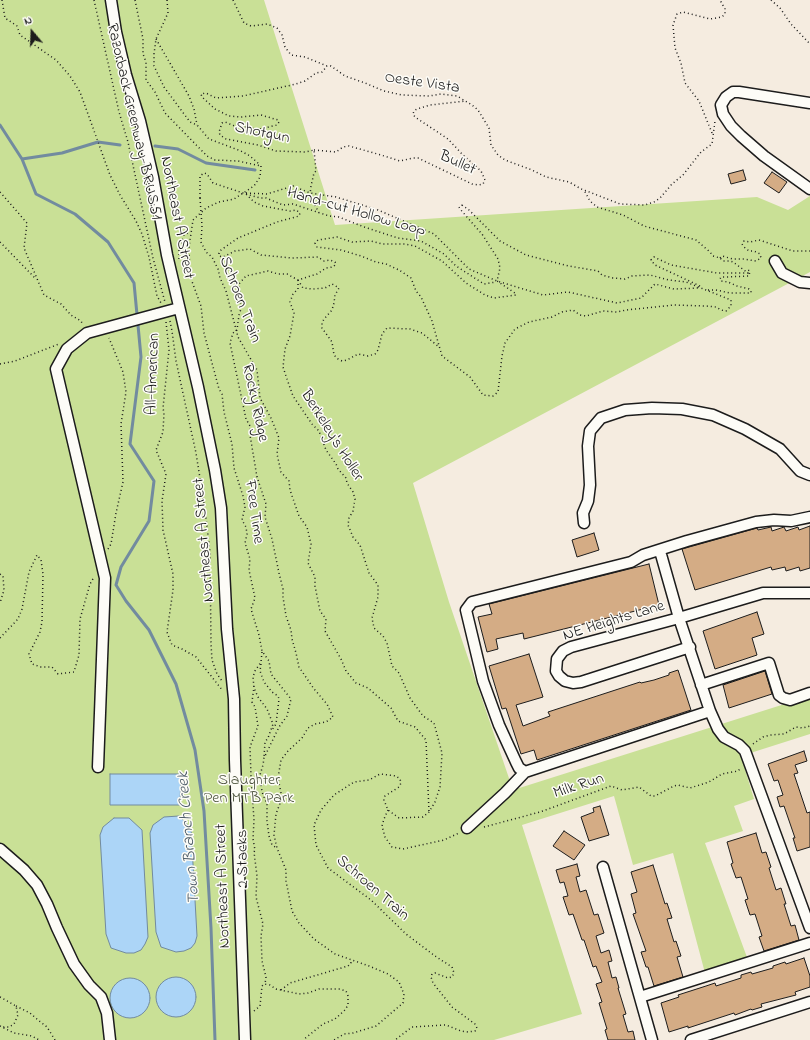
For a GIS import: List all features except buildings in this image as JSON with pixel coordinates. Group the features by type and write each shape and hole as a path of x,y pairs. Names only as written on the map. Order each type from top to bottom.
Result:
{"street":[{"name":"Northeast A Street","path":"111,0 116,32 126,75 140,121 154,177 167,256 198,387 215,470 221,508 227,629 234,699 235,776 245,1040"},
{"path":"810,103 733,92 726,97 721,105 723,114 731,126 741,136 775,165 810,190"},
{"path":"775,261 782,273 800,282 810,283"},
{"path":"98,768 105,578 56,369 67,349 87,333 179,308"},
{"path":"584,523 583,513 588,501 590,485 588,446 590,431 601,418 625,410 652,408 682,409 713,415 745,429 780,449 800,471 810,475"},
{"path":"525,772 519,768 516,762 499,725 483,681 466,610 472,602 631,562 643,555 687,540 756,522 774,520 791,521 810,517"},
{"path":"660,550 710,711 718,729 724,737 739,745 745,751 810,928"},
{"name":"NE Heights Lane","path":"690,647 581,682 573,683 565,681 556,671 557,659 563,651 571,647 680,618 763,593 810,593"},
{"path":"701,685 769,663 779,694 783,698 790,700 810,693"},
{"path":"467,828 505,793 525,772 710,711"},
{"path":"0,849 24,870 36,885 47,904 74,964 89,985 101,997 107,1013 110,1040"},
{"path":"603,868 652,1040"},
{"path":"640,997 810,943"},
{"path":"691,1040 810,1002"}],"path":[{"name":"All-American","path":"2,0 5,18 18,26 20,35 56,60 70,76 80,92 107,168 142,234 149,257 157,296 166,312 168,330 169,350 163,408 163,432 156,450 166,474 162,501 163,530 173,574 173,590 166,632 172,645 196,657 227,696"},
{"name":"Razorback Greenway-BR:US:51","path":"94,0 119,112 128,142 153,258 172,331 176,361 196,453 210,552 212,660 217,674 225,686"},
{"path":"135,0 143,39 143,54 146,62 146,80 155,92 165,113 207,156 215,160 238,160 261,166"},
{"path":"167,0 168,13 156,38 154,66 164,88 190,122 197,125 209,139 241,151 250,156 261,166"},
{"name":"Oeste Vista","path":"233,0 244,23 251,26 267,24 278,28 282,35 285,47 291,55 305,57 335,68 345,76 384,91 402,95 429,96 441,94 457,96 478,110 485,120 490,134 491,145 498,155 505,160 532,170 546,178 568,182 620,204 645,205 660,198 672,184 683,175 701,152 710,147 713,140 713,135"},
{"path":"713,135 699,102 685,83 681,63 675,48 673,25 677,14 683,12 710,19 722,17 725,9 720,0"},
{"path":"771,0 780,8 803,38 810,44"},
{"path":"156,38 189,96 194,108 197,125"},
{"name":"Shotgun","path":"314,150 306,152 276,151 258,145 226,139 220,135 219,132 222,123 225,122 237,127 250,127 256,130 277,125 279,122 278,120 262,115 241,117 229,116 215,109 202,97 201,94 206,94 216,98 243,96 296,84 316,73 322,72 327,66"},
{"name":"Bullet","path":"314,150 336,152 343,147 349,146 400,161 418,158 452,176 472,184 483,184 485,180 483,172 463,155 448,139 415,117 413,114 417,109 430,105 466,101"},
{"path":"713,135 716,115"},
{"path":"314,150 316,171 314,173 310,193 319,213"},
{"path":"245,194 260,178 261,166"},
{"name":"Schroen Train","path":"245,194 212,183 207,174 204,173 200,176 202,226 201,242 206,252 212,257 218,269 226,291 238,337 257,370 260,398 279,438 277,454 281,472 289,481 290,490 299,516 307,527 311,544 308,563 315,577 315,586 320,611 326,619 325,631 346,671 356,683 368,688 391,708 398,721 415,727 426,740 429,812"},
{"path":"245,194 267,194 293,186 310,193 336,197 378,210 434,234 469,269 497,281 543,295 568,292 616,304 641,298 655,284 674,289 703,288"},
{"path":"497,281 516,295 494,298 485,294 466,283 442,261 415,246 405,244 382,244 371,241 352,242 337,237 318,240 315,243 317,246 341,250 386,264 411,278 416,291 428,310 442,356 470,377 483,395 493,396 498,392 502,356 505,344 515,330 529,322 552,317 562,312 573,310 580,315 586,316 603,311 617,312 674,306 706,306 716,307 726,311 731,306 731,300 706,290 654,265 651,260 654,257 671,265 717,273 748,273 743,268 730,261 723,261 720,258 713,256 696,240 644,226 623,215 597,207 590,200 584,190"},
{"path":"0,192 26,223 24,248 44,295 61,304 71,315 81,321 87,333"},
{"path":"245,194 254,202 263,206 290,211 296,210 300,213 299,216 277,222 238,238 221,250 219,256 223,257 235,251 250,249 261,254 292,258 318,257 324,261 330,260 336,264 333,267 326,268 317,274 298,280"},
{"name":"Hand-cut Hollow Loop","path":"245,194 266,198 283,205 292,204 329,216 339,217 364,228 398,238 422,242 444,254 456,266 484,284 497,281"},
{"name":"Free Time","path":"245,194 234,200 219,202 206,208 193,220 190,232 189,247 190,276 201,306 204,333 219,389 222,394 224,412 232,444 234,468 241,488 244,507 242,520 246,527 247,534 245,543 250,559 248,570 255,598 251,608 262,649 269,661 271,674 291,699 287,716 279,728 264,758 264,765 260,776 262,792 267,804 269,836 272,844 277,848"},
{"path":"497,281 500,268 498,259 482,234 460,209 459,207 462,205 469,210 500,242 526,255 569,266 598,271 602,275 613,278 625,279 632,276 650,275 669,280 686,282 703,288"},
{"path":"179,261 179,249 184,236 190,232"},
{"path":"720,258 724,256 733,259 756,261 761,258 760,254 754,251 749,251 744,247 742,244 744,241 750,242 759,240 793,251 810,251"},
{"path":"1,243 37,280"},
{"path":"0,247 1,243"},
{"path":"706,290 751,293 751,290 749,289 721,281 720,279 721,277 749,276 751,273 749,269 743,268"},
{"name":"Rocky Ridge","path":"277,848 274,835 276,814 282,798 278,778 281,760 302,738 308,728 316,724 326,722 332,717 327,704 314,689 299,667 291,630 286,616 283,589 272,538 265,517 266,504 257,477 250,426 246,419 230,343 233,333 237,330 241,309 239,284 246,276 268,271 278,274 287,274 298,280 302,288 325,288 332,284 339,288 335,295 332,310 324,319 322,328 332,342 334,355 342,361 358,354 368,356 375,354 378,350 382,334 387,328 410,328 422,333 440,347"},
{"name":"Berkeley's Holler","path":"298,280 298,289 293,294 290,302 294,313 290,336 284,349 283,367 293,396 312,424 319,431 326,450 338,469 346,478 347,483 353,492 355,499 354,512 349,518 348,525 353,537 360,545 369,573 378,585 378,597 372,618 374,628 383,636 387,643 392,666 400,673 410,698 423,716 434,723 442,753 440,787 435,802 429,812"},
{"path":"0,638 18,619 22,609 29,572 37,554 41,560 43,574 42,622 40,632 29,654 32,664 41,667 52,667 58,674 74,672 79,655 80,619 90,584 111,544 123,482 121,424 126,392 123,372 106,328"},
{"path":"0,364 14,361 66,342"},
{"path":"0,574 3,576 4,590 0,603"},
{"path":"262,649 260,671 264,682 278,696 279,699 276,724 271,731"},
{"name":"2 Stacks","path":"245,1018 260,1006 262,986 265,984 266,977 262,961 261,936 263,924 256,897 257,876 253,839 254,820 252,806 250,747 258,726 255,707 252,702 254,686 252,677 254,670 261,662"},
{"path":"254,686 258,697 272,719 273,724 265,742 264,758"},
{"path":"745,751 764,737 784,734 796,727 802,728 810,726"},
{"name":"Milk Run","path":"388,810 382,826 385,837 392,847 403,849 444,840 467,828 489,826 540,812 610,786 622,790 639,787 651,796 655,796 674,786 678,785 690,788 709,782 722,774 738,771 742,765"},
{"name":"Schroen Train","path":"388,810 384,800 385,796 399,788 401,783 400,779 396,776 380,774 369,780 354,782 334,795 321,810 314,825 316,845 328,868 371,900 406,934 452,967 454,973 452,977 448,978 435,973 432,974 431,977 432,983 452,1007 475,1024 477,1028 475,1031 468,1032 446,1025 412,1027 395,1040"},
{"path":"388,810 399,818 405,819 423,817 429,812"},
{"path":"277,848 286,870 286,881 292,911 299,923 314,939 335,954 388,974 398,982 404,994 405,999 403,1003 376,1026 353,1033 344,1034 334,1040"},
{"path":"282,990 290,983 348,966 351,963 349,959"},
{"path":"265,984 299,994 308,993 319,989 339,988 346,991 348,996 348,1005 345,1010 335,1018 323,1024 303,1040"},
{"path":"0,997 30,1013 46,1027 55,1040"},
{"path":"3,1027 9,1027 14,1024 17,1018 16,1006"},
{"path":"0,1026 14,1033 32,1036 39,1040"}],"green space":[{"name":"Slaughter Pen MTB Park","path":"0,0 264,0 335,225 757,197 788,210 810,196 810,272 413,483 449,602 513,790 810,696 810,734 741,756 754,799 734,806 743,831 705,843 748,960 705,973 673,853 633,865 614,796 522,825 582,1014 494,1040 0,1040"}],"water":[{"path":"110,774 181,774 180,805 110,805"},
{"path":"179,816 191,828 197,936 195,943 191,948 176,952 161,947 156,932 150,833 153,825 164,817"},
{"path":"114,818 129,818 142,830 148,937 141,950 134,953 126,953 111,948 106,934 100,835 103,827"},
{"path":"180,977 187,980 193,986 196,997 195,1005 187,1014 180,1017 172,1017 165,1014 157,1005 156,993 159,986 168,978"},
{"path":"134,978 141,981 147,987 150,998 149,1006 141,1015 134,1018 126,1018 119,1015 111,1006 110,994 113,987 122,979"}],"waterway":[{"name":"Town Branch Creek","path":"0,125 22,159 36,194 75,214 108,242 134,283 141,357 130,444 154,481 149,521 121,567 116,585 126,601 149,630 176,684 195,750 204,811 211,928 215,1040"},
{"path":"22,159 62,153 98,142 120,145"},
{"path":"155,146 178,149 206,163 255,170"}]}
